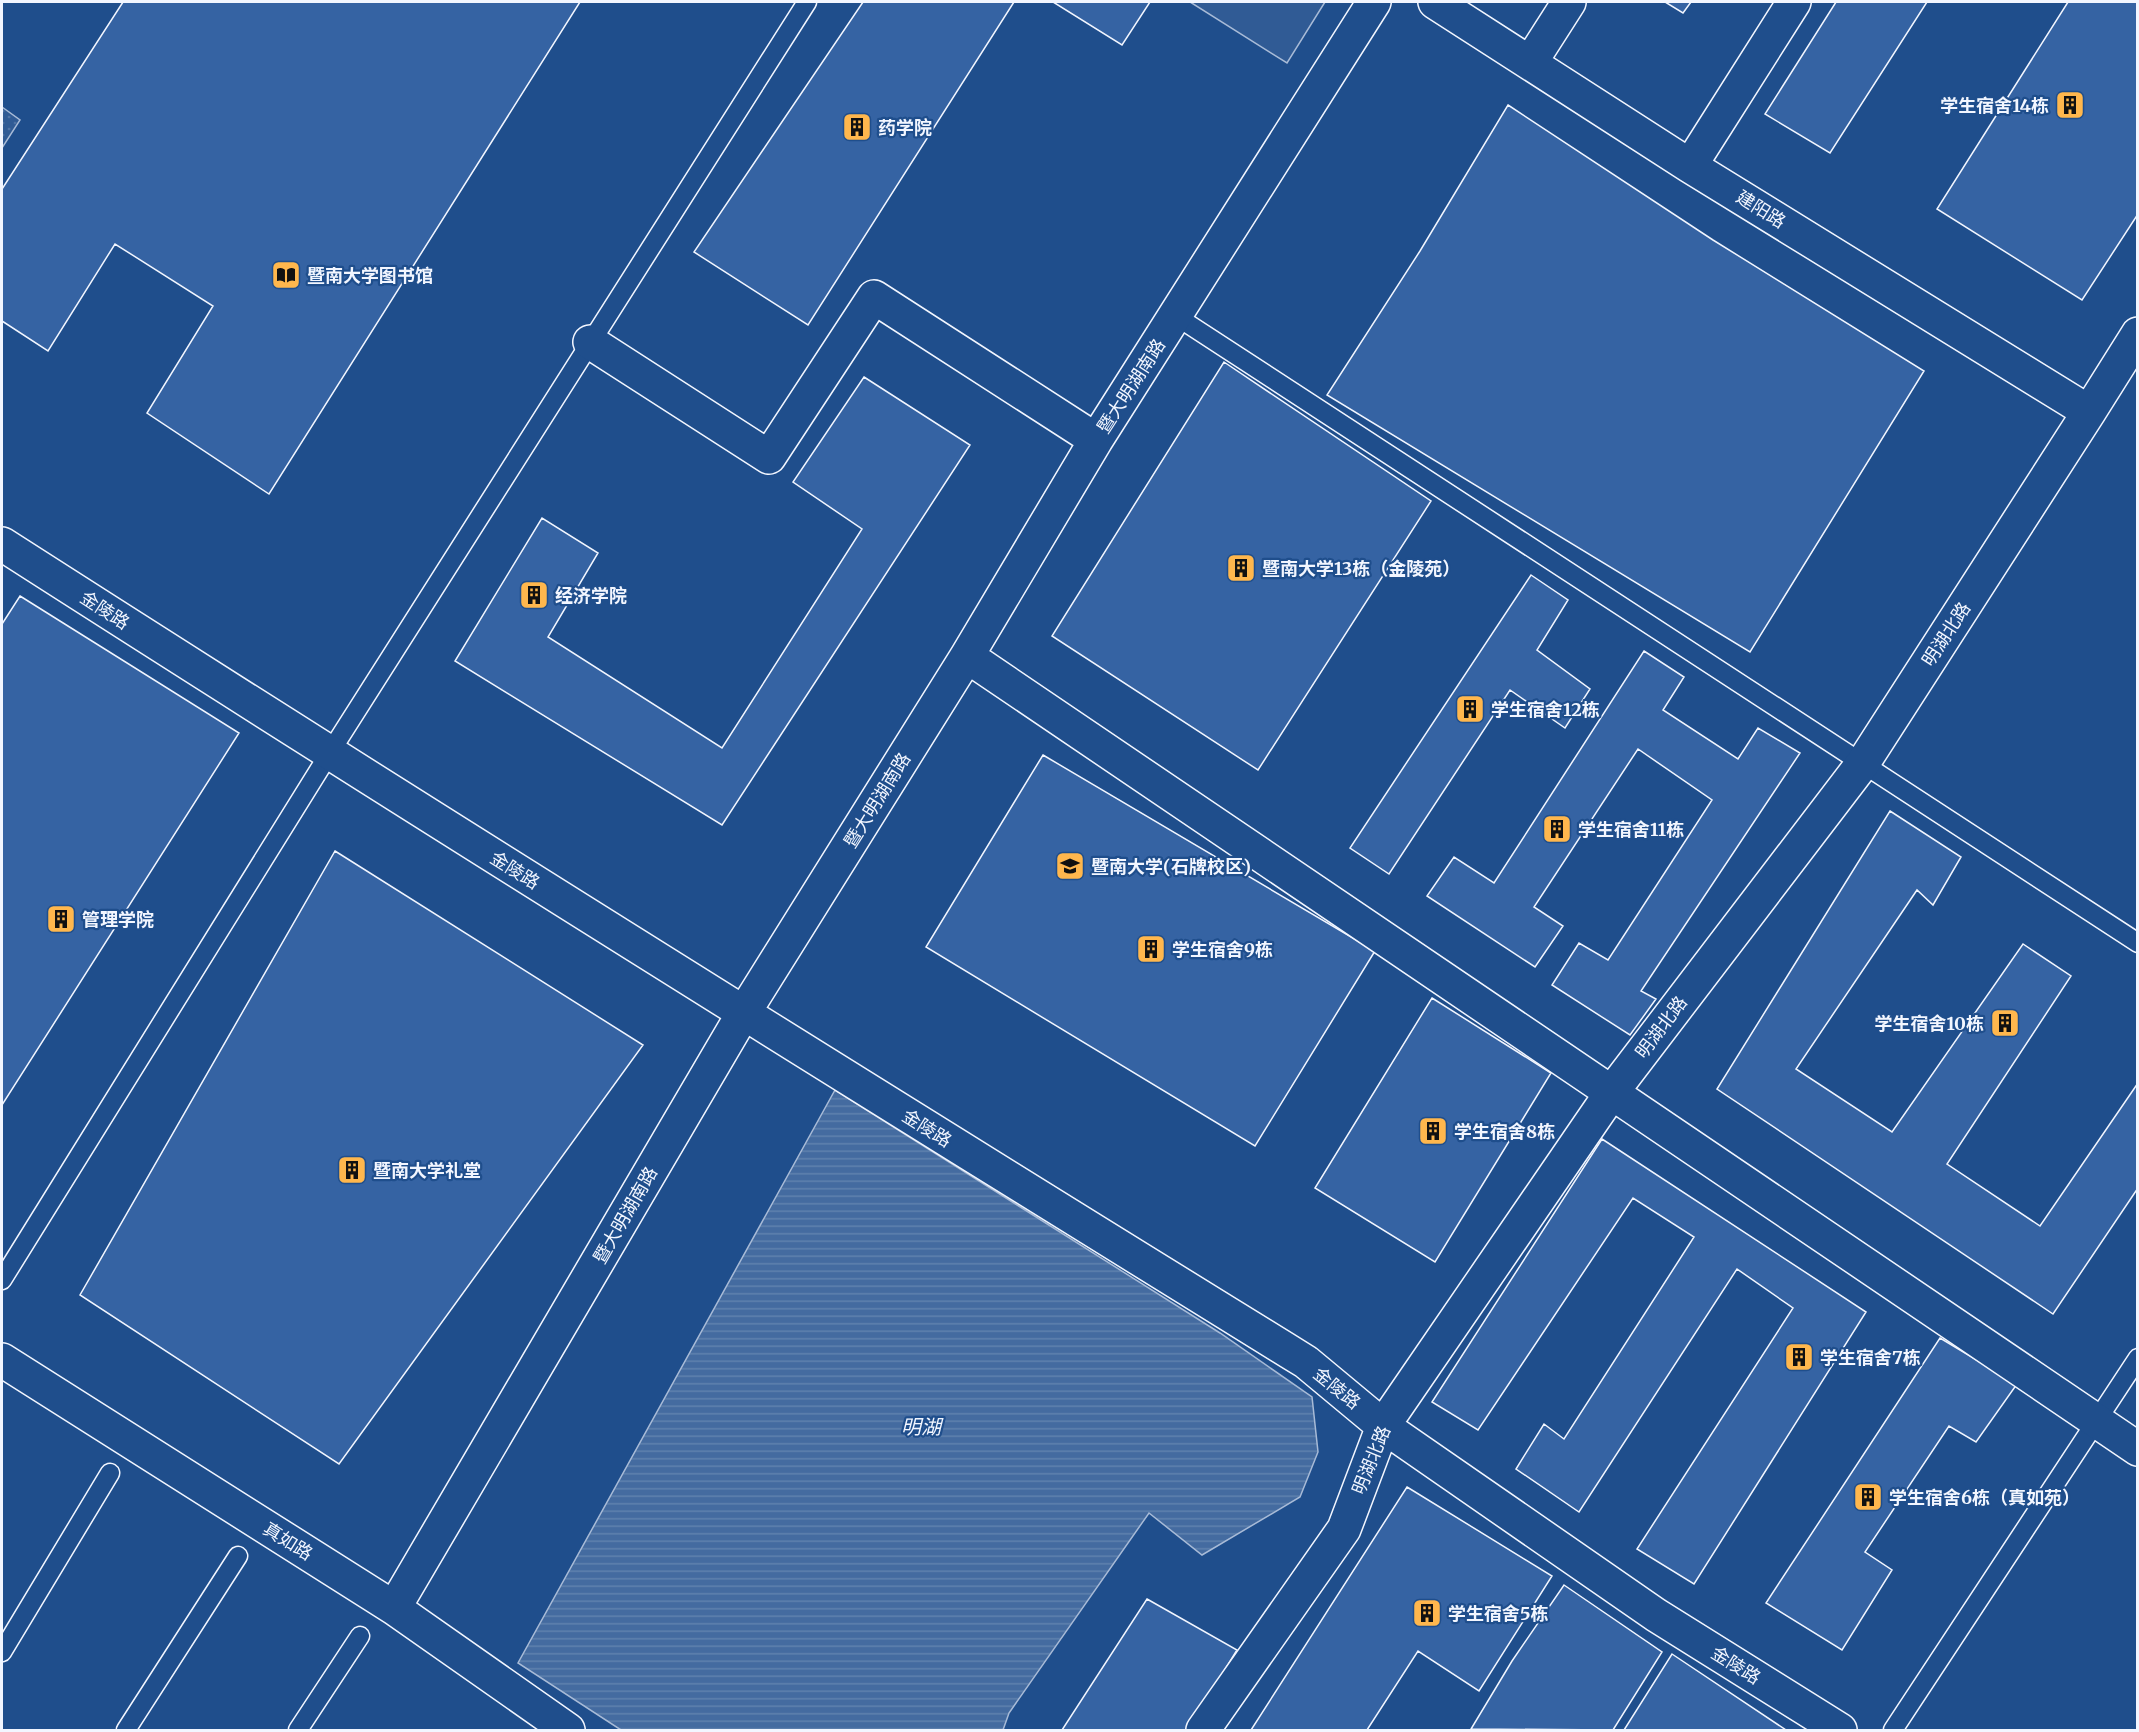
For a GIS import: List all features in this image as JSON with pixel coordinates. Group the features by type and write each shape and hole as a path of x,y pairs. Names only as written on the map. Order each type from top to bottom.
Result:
{"street":[{"name":"暨大明湖南路","path":"394,1608 743,1014 967,656 1096,440 1374,2"},
{"name":"建阳路","path":"1435,2 1690,166 2089,412"},
{"path":"1530,63 1569,2"},
{"path":"1690,166 1794,2"},
{"path":"590,342 769,457 874,297 1096,440"},
{"name":"明湖北路","path":"1203,1731 1344,1529 1383,1426 1612,1092 1863,763 2138,334"},
{"name":"金陵路","path":"2,544 329,754 743,1014 1306,1362 1383,1426 1656,1615 1840,1731"},
{"path":"967,656 2138,1449"},
{"name":"真如路","path":"2,1360 394,1608 561,1728"}],"lane":[{"path":"2,1280 329,754 807,2"},
{"path":"1176,316 2138,943"},
{"path":"1893,1731 2138,1358"},
{"path":"2,1652 110,1473"},
{"path":"126,1731 238,1556"},
{"path":"298,1731 360,1636"}],"shaded area":[{"path":"1190,2 1325,2 1287,63"},
{"path":"2,107 20,120 2,148"}],"water":[{"name":"明湖","path":"835,1090 1220,1333 1312,1397 1318,1452 1300,1497 1202,1555 1149,1513 1009,1713 1003,1730 621,1730 518,1663"}],"building":[{"name":"暨南大学图书馆","path":"123,2 580,2 269,494 147,413 213,306 115,244 48,351 2,321 2,189"},
{"name":"药学院","path":"863,2 1014,2 808,325 694,252"},
{"path":"1053,2 1150,2 1122,45"},
{"path":"1665,2 1691,2 1683,13"},
{"path":"1836,2 1927,2 1830,153 1765,114"},
{"name":"学生宿舍14栋","path":"2068,2 2138,2 2138,214 2082,300 1937,209"},
{"path":"1508,105 1713,240 1924,371 1750,652 1327,395 1420,251"},
{"name":"暨南大学13栋（金陵苑）","path":"1224,362 1431,501 1258,770 1052,636"},
{"name":"经济学院","path":"864,377 970,445 722,825 455,661 542,518 598,553 548,637 722,748 862,529 793,482"},
{"name":"学生宿舍12栋","path":"1531,575 1568,600 1537,650 1590,689 1565,728 1510,690 1389,874 1350,848"},
{"name":"管理学院","path":"20,596 239,733 2,1105 2,624"},
{"name":"学生宿舍11栋","path":"1644,651 1684,677 1663,710 1738,759 1758,728 1800,753 1641,991 1656,999 1630,1035 1552,985 1579,943 1608,960 1712,800 1638,749 1534,907 1563,926 1535,967 1427,896 1454,857 1494,883"},
{"name":"学生宿舍9栋","path":"1043,755 1375,951 1255,1146 926,947"},
{"name":"学生宿舍10栋","path":"1890,811 1961,857 1933,905 1917,890 1796,1069 1892,1132 2023,944 2071,976 1947,1164 2040,1226 2138,1083 2138,1188 2053,1314 1717,1089"},
{"name":"暨南大学礼堂","path":"335,851 643,1045 339,1464 80,1295"},
{"name":"学生宿舍8栋","path":"1432,998 1551,1073 1435,1262 1315,1188"},
{"name":"学生宿舍7栋","path":"1602,1139 1866,1312 1694,1584 1637,1549 1793,1308 1737,1269 1579,1512 1516,1469 1544,1424 1564,1439 1694,1237 1633,1198 1478,1430 1432,1402"},
{"name":"学生宿舍6栋（真如苑）","path":"1940,1338 2017,1384 1976,1442 1949,1426 1865,1552 1892,1570 1842,1650 1766,1603"},
{"name":"学生宿舍5栋","path":"1407,1487 1552,1576 1479,1691 1418,1651 1367,1730 1251,1730"},
{"path":"1564,1585 1662,1652 1613,1730 1471,1729 1512,1661"},
{"path":"1147,1599 1237,1650 1188,1730 1062,1730"},
{"path":"1672,1654 1786,1730 1624,1730"}],"place":[{"name":"学生宿舍14栋","path":"2070,105"},
{"name":"药学院","path":"857,127"},
{"name":"暨南大学图书馆","path":"286,275"},
{"name":"暨南大学13栋（金陵苑）","path":"1241,568"},
{"name":"经济学院","path":"534,595"},
{"name":"学生宿舍12栋","path":"1470,709"},
{"name":"学生宿舍11栋","path":"1557,829"},
{"name":"暨南大学(石牌校区)","path":"1070,866"},
{"name":"管理学院","path":"61,919"},
{"name":"学生宿舍9栋","path":"1151,949"},
{"name":"学生宿舍10栋","path":"2005,1023"},
{"name":"学生宿舍8栋","path":"1433,1131"},
{"name":"暨南大学礼堂","path":"352,1170"},
{"name":"学生宿舍7栋","path":"1799,1357"},
{"name":"学生宿舍6栋（真如苑）","path":"1868,1497"},
{"name":"学生宿舍5栋","path":"1427,1613"}]}
